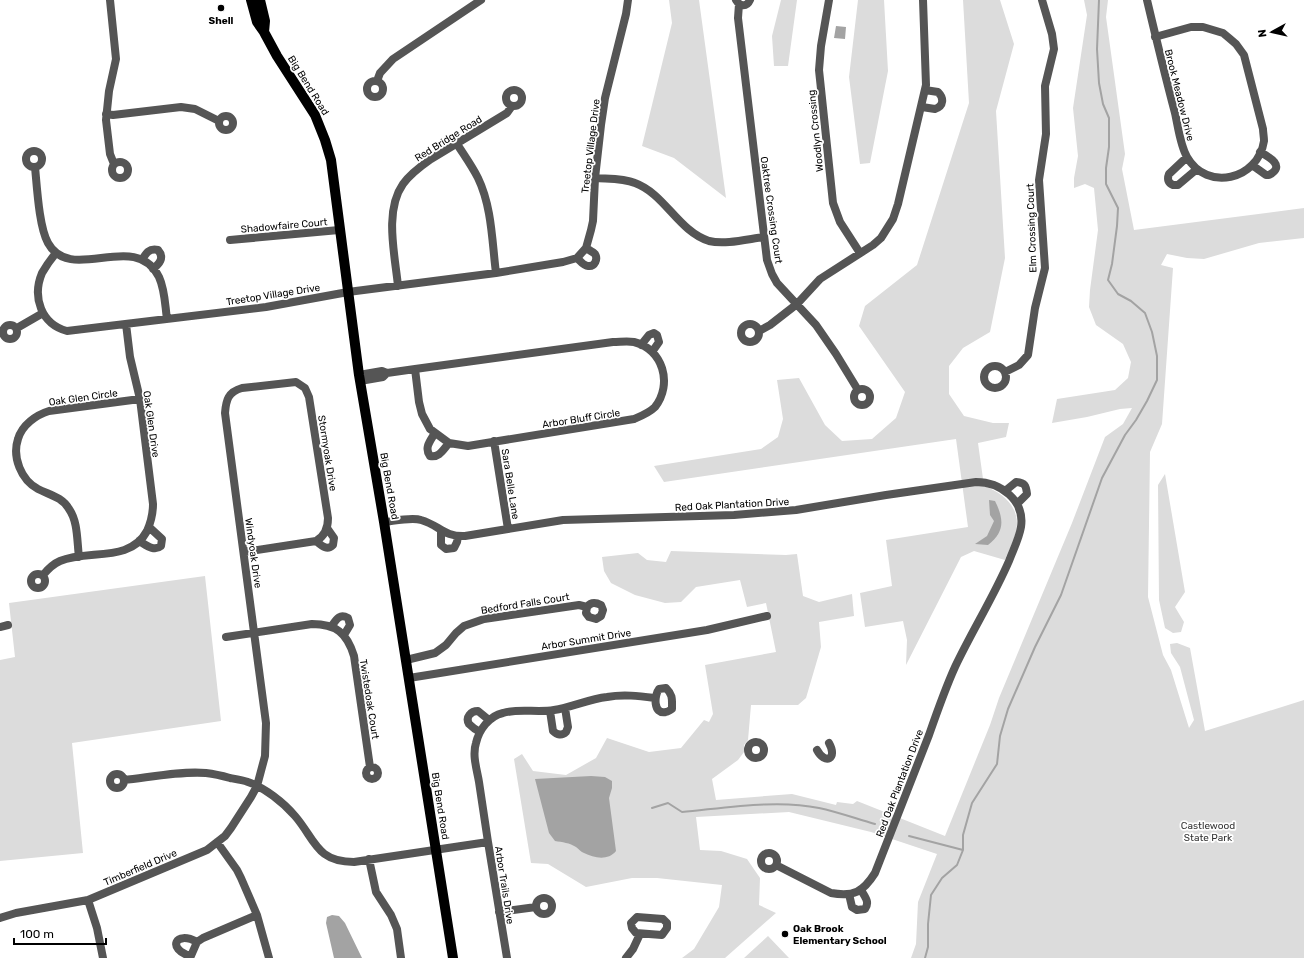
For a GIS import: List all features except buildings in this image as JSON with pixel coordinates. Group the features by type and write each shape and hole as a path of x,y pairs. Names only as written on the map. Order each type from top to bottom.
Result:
{"main road":[{"name":"Big Bend Road","path":"251,0 257,22 277,56 312,109 325,140 331,160 359,378 384,522 453,958"},
{"name":"Big Bend Road","path":"260,0 265,21 264,32"}],"street":[{"path":"110,0 116,59 106,114 110,154 114,164"},
{"path":"377,81 380,73 393,59 481,0"},
{"name":"Treetop Village Drive","path":"43,313 55,326 67,331 289,303 348,292 496,273 563,262 577,258 586,248 593,221 595,178 605,98 626,14 628,0"},
{"name":"Oaktree Crossing Court","path":"750,0 747,4 737,2 738,18 767,260 772,274 778,283 816,324 858,390"},
{"name":"Woodlyn Crossing","path":"829,0 820,46 819,70 833,203 840,222 860,253"},
{"path":"759,331 770,325 797,304 820,279 881,238 893,219 898,204 925,90 926,69 923,0"},
{"name":"Elm Crossing Court","path":"1005,372 1019,365 1028,355 1034,308 1044,268 1039,180 1046,134 1045,86 1054,49 1052,34 1042,0"},
{"name":"Brook Meadow Drive","path":"1147,0 1156,37 1187,157 1197,169 1204,174 1222,178 1240,174 1252,165 1260,152 1264,140 1244,55 1236,44 1223,33 1204,28 1192,27 1156,37"},
{"path":"922,107 935,109 941,106 942,103 942,96 938,92 925,90"},
{"name":"Red Bridge Road","path":"398,286 392,225 394,206 403,185 419,168 431,159 507,113 512,106"},
{"path":"106,114 113,115 188,107 196,109 219,121"},
{"path":"457,144 478,178 486,200 496,273"},
{"path":"1252,165 1269,175 1274,171 1276,165 1273,159 1260,152"},
{"name":"Brook Meadow Drive","path":"1187,157 1169,174 1168,177 1170,183 1173,185 1178,185 1197,169"},
{"path":"35,167 43,229 47,242 56,253 64,257 83,260 125,255 142,260 153,269 163,286 167,319"},
{"path":"595,178 624,180 634,182 642,186 689,230 709,241 720,242 764,237"},
{"name":"Shadowfaire Court","path":"230,240 339,230"},
{"path":"577,258 586,266 591,266 594,264 596,260 595,255 586,248"},
{"path":"142,260 146,252 150,250 158,250 162,257 153,269"},
{"path":"17,328 43,313 38,300 40,281 46,266 56,253"},
{"name":"Oak Glen Drive","path":"43,575 58,561 125,550 132,547 139,541 152,518 153,504 140,399 130,357 126,324"},
{"path":"641,345 649,335 654,333 656,334 659,337 660,342 652,352"},
{"name":"Arbor Bluff Circle","path":"359,378 382,371 387,373 415,370 620,342 634,342 652,352 660,363 664,373 665,385 661,396 654,407 645,415 623,421 468,446 448,443 430,428 422,414 415,370"},
{"name":"Windyoak Drive","path":"257,786 265,756 266,723 225,413 226,403 235,390 242,388 291,382 301,384"},
{"name":"Stormyoak Drive","path":"244,552 316,541 325,548 329,548 334,545 334,538 327,528 328,518 309,397 305,388 301,384"},
{"name":"Oak Glen Circle","path":"79,557 72,512 60,499 37,489 24,477 17,462 16,454 18,438 30,421 42,413 140,399"},
{"path":"435,433 427,447 427,451 430,456 435,457 439,455 448,443"},
{"name":"Sara Belle Lane","path":"494,441 508,529"},
{"name":"Red Oak Plantation Drive","path":"384,522 419,519 428,522 446,533 458,536 563,520 734,515 796,510 976,482 994,484 1005,491 1017,504 1021,516 1021,526 1014,548 1004,573 954,669 875,873 868,884 861,890"},
{"path":"1005,491 1016,482 1024,483 1027,494 1017,504"},
{"path":"139,541 154,549 158,549 161,546 162,539 148,527"},
{"path":"316,541 321,538 327,528"},
{"path":"441,530 441,545 446,549 454,548 458,536"},
{"name":"Bedford Falls Court","path":"406,660 435,653 446,645 456,633 470,623 484,619 579,605 587,607"},
{"path":"226,637 312,624 331,627 344,635 350,625 348,618 340,616 331,627"},
{"name":"Arbor Summit Drive","path":"409,678 707,630 766,616"},
{"name":"Twistedoak Court","path":"344,635 352,648 355,663 370,767"},
{"path":"488,842 475,760 475,744 480,732 489,720 501,713 514,710 550,711 573,706 586,701 619,695 655,698"},
{"path":"550,711 554,731 558,735 561,735 566,732 568,728 565,708"},
{"path":"480,732 472,727 468,722 470,714 478,711 489,720"},
{"path":"817,750 825,759 830,757 833,750 829,744"},
{"name":"Arbor Trails Drive","path":"124,780 206,773 248,781 286,806 306,830 311,840 327,856 342,862 488,842 507,958"},
{"name":"Timberfield Drive","path":"0,918 16,913 88,900 207,850 225,836 237,820 257,786"},
{"path":"217,842 237,870 257,915 269,958"},
{"path":"369,859 376,892 397,929 401,958"},
{"path":"776,865 831,893 840,895 861,890 867,901 867,906 865,909 857,910 852,907 849,894"},
{"path":"88,900 97,928 103,958"},
{"path":"500,912 536,907"},
{"path":"197,942 187,937 182,937 177,941 176,945 177,949 182,954 190,957 197,942 202,938 257,915"},
{"path":"626,958 633,949 640,934"}],"green space":[{"path":"669,0 699,0 726,198 674,158 642,146 672,23"},
{"path":"781,0 797,0 788,66 774,66 772,36"},
{"path":"858,0 884,0 888,71 870,163 860,164 849,77"},
{"path":"963,0 1000,0 1014,44 996,111 1005,258 990,332 963,348 949,366 949,394 964,416 993,423 1009,423 1006,437 978,443 984,486 1002,495 1011,505 1016,517 1017,529 1005,560 974,551 961,557 906,665 907,640 903,621 865,627 860,593 892,586 886,540 968,527 956,439 664,482 654,466 761,449 778,437 783,419 777,380 799,378 825,425 842,441 872,439 896,418 905,392 859,326 865,306 917,265 969,103"},
{"name":"Castlewood State Park","path":"1084,0 1108,0 1106,17 1125,154 1122,169 1134,230 1304,208 1304,238 1259,243 1204,259 1187,258 1167,254 1161,265 1173,268 1162,424 1150,452 1148,597 1163,655 1171,670 1189,728 1194,720 1180,667 1171,653 1170,644 1177,643 1190,648 1205,731 1304,700 1304,958 911,958 916,944 918,902 937,854 871,832 789,812 696,817 700,850 721,851 747,859 760,878 759,905 776,913 725,958 682,958 694,949 719,907 722,885 657,878 632,878 586,887 548,864 531,863 514,759 522,754 533,771 566,775 596,758 607,738 649,752 681,748 704,720 709,722 713,714 705,665 776,652 766,603 747,607 740,580 696,587 681,602 665,603 635,595 611,583 604,571 602,557 638,553 647,560 666,562 671,551 786,555 797,554 803,596 819,602 852,594 854,616 819,622 821,647 806,698 798,705 751,705 748,740 744,745 744,752 738,760 712,779 716,800 792,794 836,805 837,802 853,804 857,801 945,836 990,725 999,698 1072,523 1105,437 1123,424 1132,408 1120,409 1052,423 1057,399 1115,390 1128,378 1131,362 1123,344 1096,325 1089,307 1098,230 1094,188 1085,184 1074,188 1074,178 1078,156 1073,108 1087,15"},
{"path":"1165,474 1185,592 1175,607 1184,622 1181,632 1173,633 1165,628 1159,600 1158,485"},
{"path":"205,576 221,721 72,743 83,853 0,861 0,660 15,657 9,603"},
{"path":"768,936 789,958 744,958"}],"shaded area":[{"path":"836,26 846,27 845,39 834,38"},
{"path":"989,500 995,501 998,508 1001,519 1000,530 994,540 988,545 975,544 987,536 994,521 990,515"},
{"path":"591,776 605,777 612,781 612,788 609,798 616,851 609,856 601,858 583,853 576,847 566,843 555,841 549,833 535,779"},
{"path":"332,915 339,916 345,923 362,958 334,958 326,923 327,917"}],"waterway":[{"path":"925,958 928,947 928,924 931,895 942,878 957,865 963,850 963,835 972,803 997,764 1000,736 1008,709 1035,647 1061,595 1102,478 1125,435 1147,401 1157,380 1157,356 1152,332 1145,313 1131,301 1118,294 1108,280 1112,264 1118,208 1106,184 1106,168 1109,147 1109,118 1103,104 1099,83 1097,49 1099,0"},
{"path":"652,808 668,803 682,812 751,805 803,805 875,824"},
{"path":"909,836 963,850"}],"place":[{"name":"Shell","path":"221,8"},
{"name":"Oak Brook Elementary School","path":"785,934"}]}
